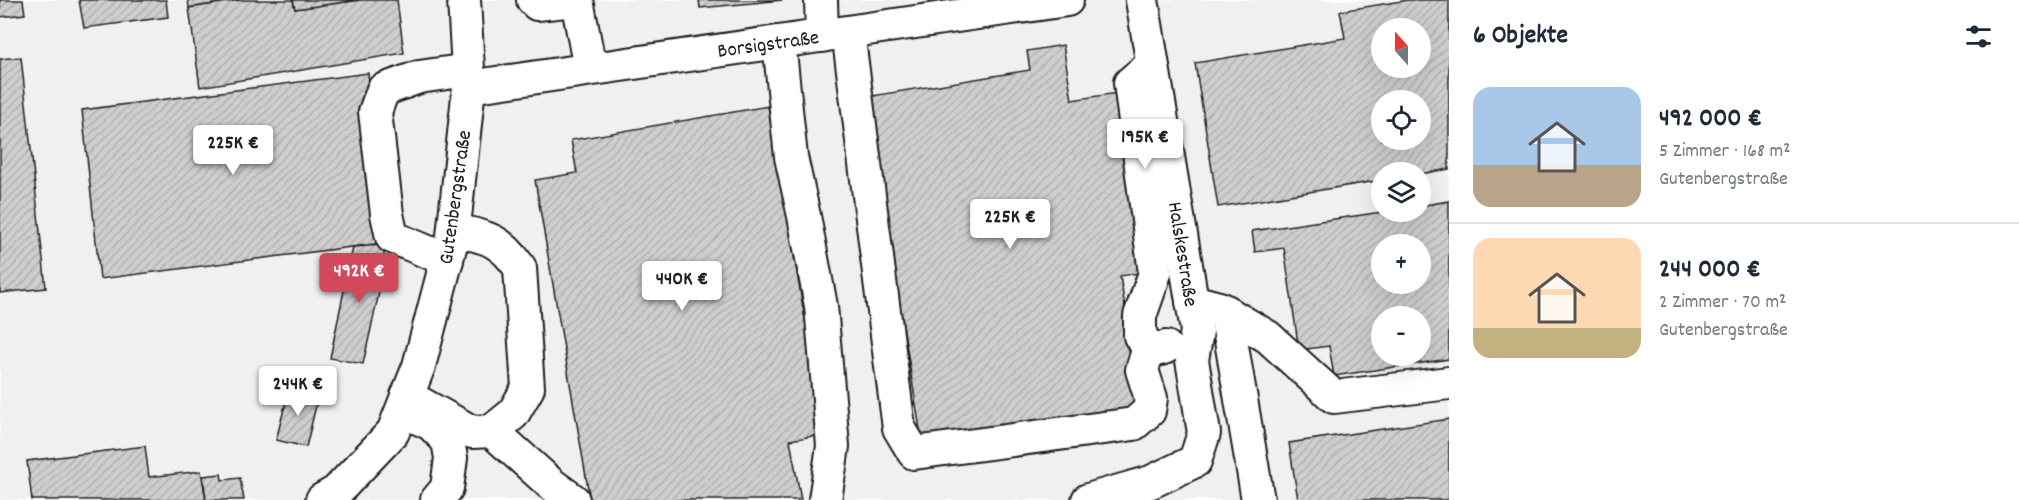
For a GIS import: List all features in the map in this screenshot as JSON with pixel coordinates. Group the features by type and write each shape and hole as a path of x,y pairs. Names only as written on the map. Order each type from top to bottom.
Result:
{"street":[{"name":"Gutenbergstraße","path":"322,500 336,492 393,432 419,366 454,230 468,78 464,0"},
{"path":"533,0 537,4 577,0 590,69"},
{"path":"821,0 835,34 899,428 914,453 1134,424 1149,411 1151,398 1142,369 1149,347"},
{"name":"Borsigstraße","path":"447,260 393,237 387,214 375,112 383,90 419,77 468,78 590,69 1067,0"},
{"name":"Halskestraße","path":"1088,500 1152,482 1195,462 1204,433 1192,360 1197,331 1142,0"},
{"path":"779,42 791,157 822,318 833,446 825,500"},
{"path":"1152,64 1130,83 1155,273 1140,316 1140,336 1149,347 1161,349 1197,331"},
{"path":"405,403 472,432 492,431 513,414 528,388 520,268 510,253 488,238 454,230"},
{"path":"1192,301 1226,311 1268,337 1334,397 1449,383"},
{"path":"1226,311 1258,500"},
{"path":"405,403 432,424 448,441 451,458 447,488 437,500"},
{"path":"492,431 551,484 573,500"}],"shaded area":[{"path":"0,0 1449,0 1449,500 0,500"}],"building":[{"path":"0,0 23,0 25,14 0,17"},
{"path":"79,0 166,0 168,17 84,28"},
{"path":"188,0 240,0 189,8"},
{"path":"240,0 293,0 295,9 360,0 397,0 404,53 200,87 189,8"},
{"path":"293,0 360,0 295,9"},
{"path":"699,0 783,0 700,8"},
{"path":"1408,0 1449,0 1449,169 1431,172 1431,162 1371,162 1371,182 1218,207 1195,63 1345,38 1340,11"},
{"path":"1063,45 1072,100 1117,93 1145,272 1120,276 1142,412 923,448 866,97 1030,70 1027,51"},
{"path":"21,57 46,288 0,293 0,59"},
{"path":"368,73 383,243 100,279 82,110"},
{"path":"768,106 825,434 790,440 801,500 590,500 535,180 577,173 571,140"},
{"path":"1449,201 1449,359 1431,362 1431,306 1371,306 1371,366 1402,366 1334,376 1329,346 1299,350 1284,248 1255,252 1252,231 1371,214 1371,222 1431,222 1431,204"},
{"path":"383,245 385,266 363,364 330,358 353,247"},
{"path":"290,386 319,393 306,447 276,440"},
{"path":"1449,419 1449,500 1298,500 1289,443"},
{"path":"145,446 149,477 201,471 206,500 32,500 27,461"},
{"path":"221,474 222,480 240,478 244,500 206,500 203,476"}]}
